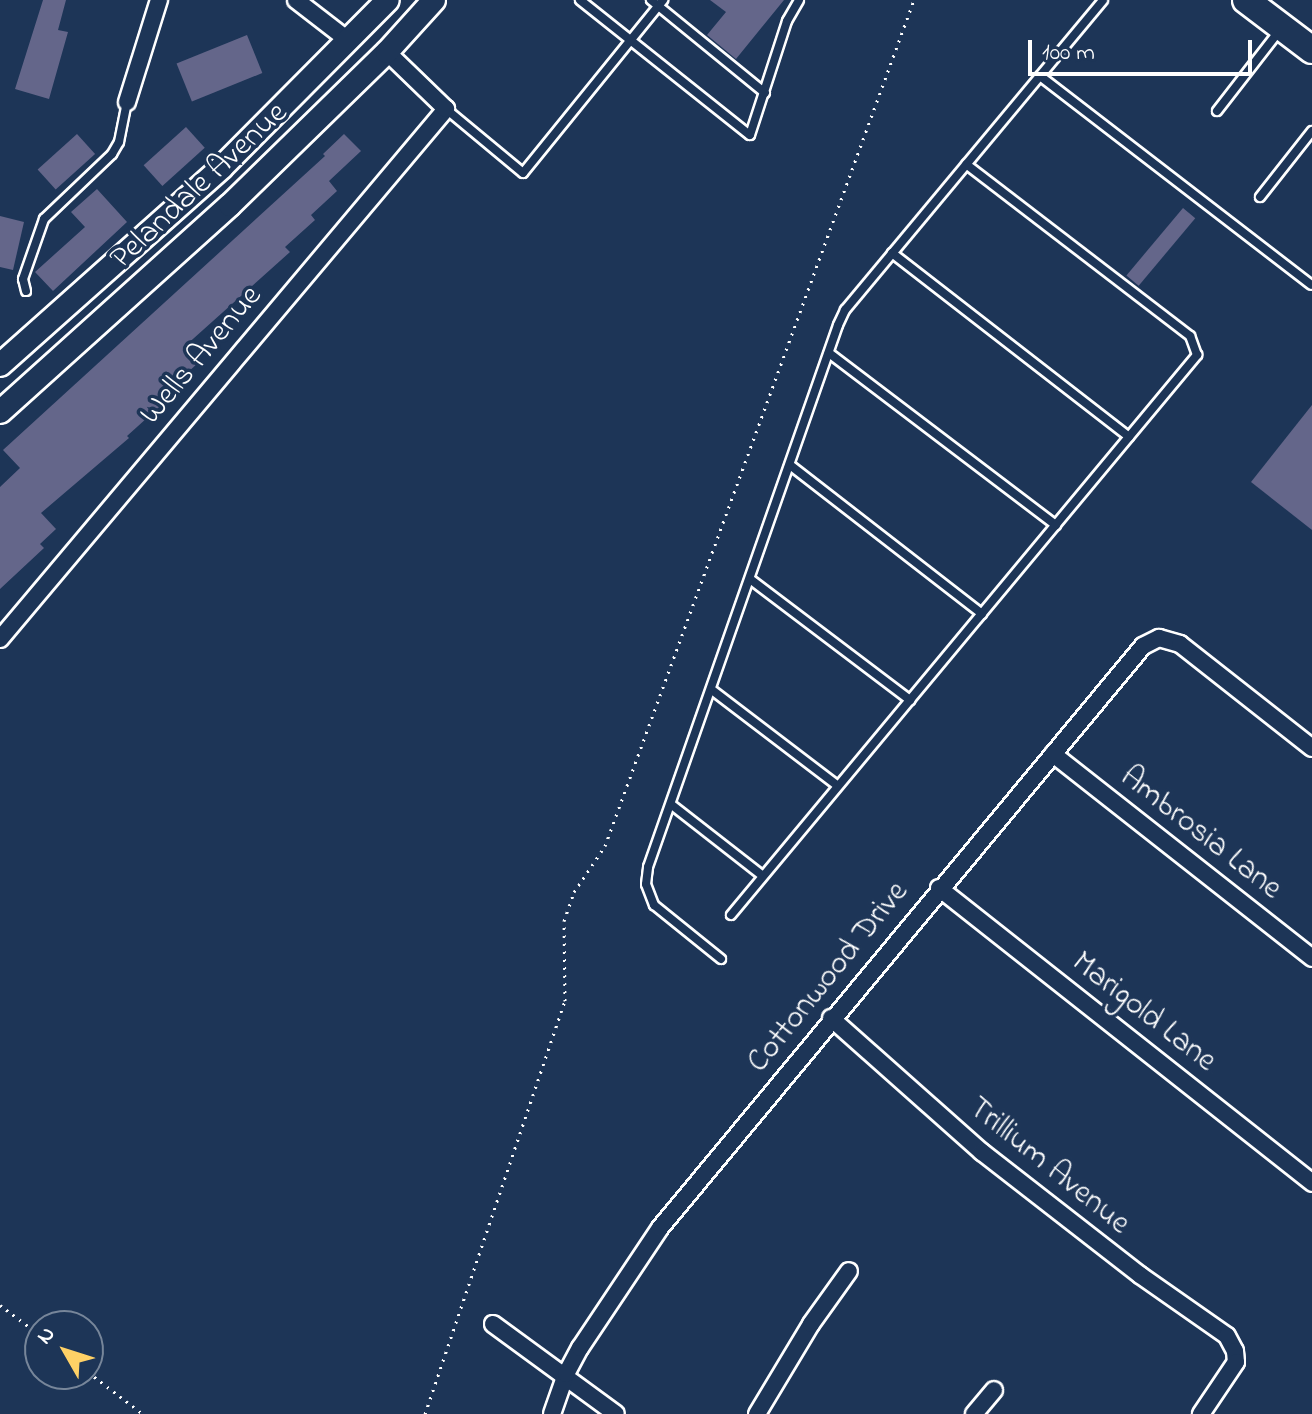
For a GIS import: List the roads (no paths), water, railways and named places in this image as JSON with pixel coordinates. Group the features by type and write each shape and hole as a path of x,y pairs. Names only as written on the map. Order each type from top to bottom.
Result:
{"main road":[{"name":"Pelandale Avenue","path":"0,365 222,167 388,0"},
{"name":"Pelandale Avenue","path":"0,412 230,205 387,52 434,0"},
{"path":"1246,0 1312,50"}],"street":[{"path":"127,102 159,0"},
{"path":"296,0 349,41"},
{"path":"387,52 446,109"},
{"name":"Wells Avenue","path":"0,639 446,109"},
{"name":"Cottonwood Drive","path":"552,1414 566,1374 618,1287 660,1228 831,1018 1143,646 1159,638 1180,644 1312,748"},
{"name":"Ambrosia Lane","path":"1053,754 1312,958"},
{"name":"Marigold Lane","path":"939,888 1312,1183"},
{"name":"Trillium Avenue","path":"831,1018 982,1152 1076,1227 1227,1336 1235,1351 1231,1372 1201,1414"},
{"path":"757,1414 811,1324 849,1271"},
{"path":"493,1324 566,1374 616,1414"},
{"path":"974,1414 994,1390"}],"lane":[{"path":"580,0 750,135 787,21 799,0"},
{"path":"721,959 654,905 648,891 651,854 672,805 845,310 1103,0"},
{"path":"446,109 523,173 657,2 765,93"},
{"path":"1217,111 1282,27"},
{"path":"1040,76 1311,285"},
{"path":"26,291 23,279 44,219 112,154 119,142 127,102"},
{"path":"1260,197 1312,131"},
{"path":"731,915 1197,355 1190,336 966,164"},
{"path":"892,253 1129,437"},
{"path":"829,353 1056,525"},
{"path":"790,465 982,614"},
{"path":"750,579 910,700"},
{"path":"712,690 838,786"},
{"path":"672,805 763,876"}]}
